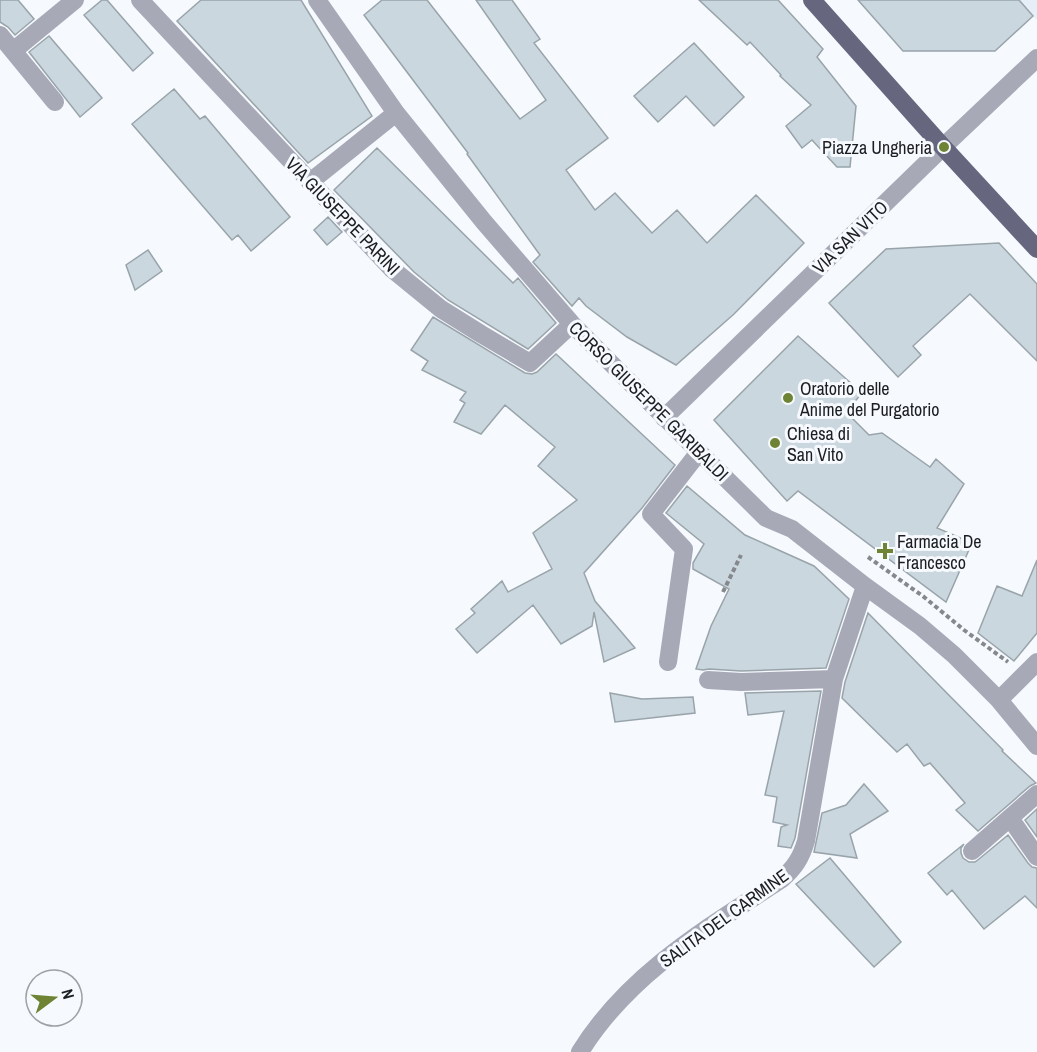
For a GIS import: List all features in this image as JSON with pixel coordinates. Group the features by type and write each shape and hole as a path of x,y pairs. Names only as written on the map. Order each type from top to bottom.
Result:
{"main road":[{"path":"812,0 1037,249"}],"street":[{"path":"13,51 75,0"},
{"name":"VIA GIUSEPPE PARINI","path":"140,0 392,269 441,309 530,363 572,324"},
{"name":"CORSO GIUSEPPE GARIBALDI","path":"317,0 396,113 484,222 572,324 766,518 792,529 954,655 999,700 1037,746"},
{"path":"0,35 55,102"},
{"name":"VIA SAN VITO","path":"664,418 1037,58"},
{"path":"310,182 396,113"},
{"path":"668,662 684,549 651,514 699,453"},
{"name":"SALITA DEL CARMINE","path":"580,1052 619,1001 647,974 679,948 782,879 802,855 834,679 864,586"},
{"path":"999,700 1034,672"},
{"path":"708,680 741,682 834,679"},
{"path":"972,851 1037,794"},
{"path":"1010,818 1037,857"}],"path":[{"path":"723,592 741,555"}],"shaded area":[{"path":"1019,0 1037,0 1037,20 1033,16"}],"building":[{"path":"0,0 18,0 34,19 15,35 0,22"},
{"path":"102,0 107,0 153,53 133,71 84,15"},
{"path":"201,0 301,0 372,116 308,163 177,21"},
{"path":"382,0 427,0 520,119 546,100 476,0 512,0 540,39 534,43 608,138 566,170 595,210 615,193 652,233 677,210 707,243 756,195 804,243 734,314 676,365 627,337 579,298 572,306 533,262 540,255 468,153 364,15"},
{"path":"699,0 778,0 823,49 817,57 856,106 850,167 837,167 812,140 802,148 786,126 811,105 780,76 750,42 747,45"},
{"path":"858,0 1019,0 1033,16 995,51 903,51"},
{"path":"49,36 102,98 80,117 29,52"},
{"path":"694,43 744,97 714,126 686,96 658,122 634,96"},
{"path":"174,89 200,119 205,116 290,217 251,251 238,235 232,240 132,124"},
{"path":"377,148 513,283 518,278 556,323 528,349 448,300 414,272 334,190"},
{"path":"328,217 342,232 327,245 314,230"},
{"path":"999,243 1037,284 1037,361 970,294 913,346 921,355 898,377 829,303 886,249"},
{"path":"148,250 162,271 135,290 126,265"},
{"path":"433,317 525,373 537,372 556,354 675,465 642,508 584,573 595,601 635,648 604,662 594,612 592,626 561,644 533,605 477,653 456,629 475,613 471,609 502,581 508,592 552,569 533,533 577,500 538,466 555,447 505,405 481,434 454,422 465,403 460,400 466,392 422,370 428,361 411,350"},
{"path":"798,336 862,393 846,412 869,435 882,433 930,467 936,459 964,484 937,528 972,543 946,602 798,491 787,501 714,420"},
{"path":"687,486 745,535 814,566 849,599 826,668 741,671 696,669 711,626 729,589 693,569 693,563 704,544 666,513"},
{"path":"1037,560 1037,633 1014,661 978,633 997,586 1022,596"},
{"path":"868,613 1036,783 978,831 956,810 965,803 930,763 924,766 907,744 897,752 842,698 845,682"},
{"path":"821,691 795,838 791,848 778,846 781,827 787,825 773,822 777,797 765,795 784,711 748,715 745,693"},
{"path":"610,693 642,699 693,697 695,713 615,722"},
{"path":"864,784 888,811 850,834 857,858 814,852 822,813 846,805"},
{"path":"1037,809 1037,837 1025,820"},
{"path":"1008,835 1028,863 1037,868 1037,908 1025,896 984,929 952,890 947,895 928,873 964,844 961,848 963,858 969,862 975,862"},
{"path":"830,858 901,942 874,967 796,884"}],"place":[{"name":"Piazza Ungheria","path":"944,147"},
{"name":"Oratorio delle Anime del Purgatorio","path":"788,398"},
{"name":"Chiesa di San Vito","path":"775,443"},
{"name":"Farmacia De Francesco","path":"885,551"}]}
